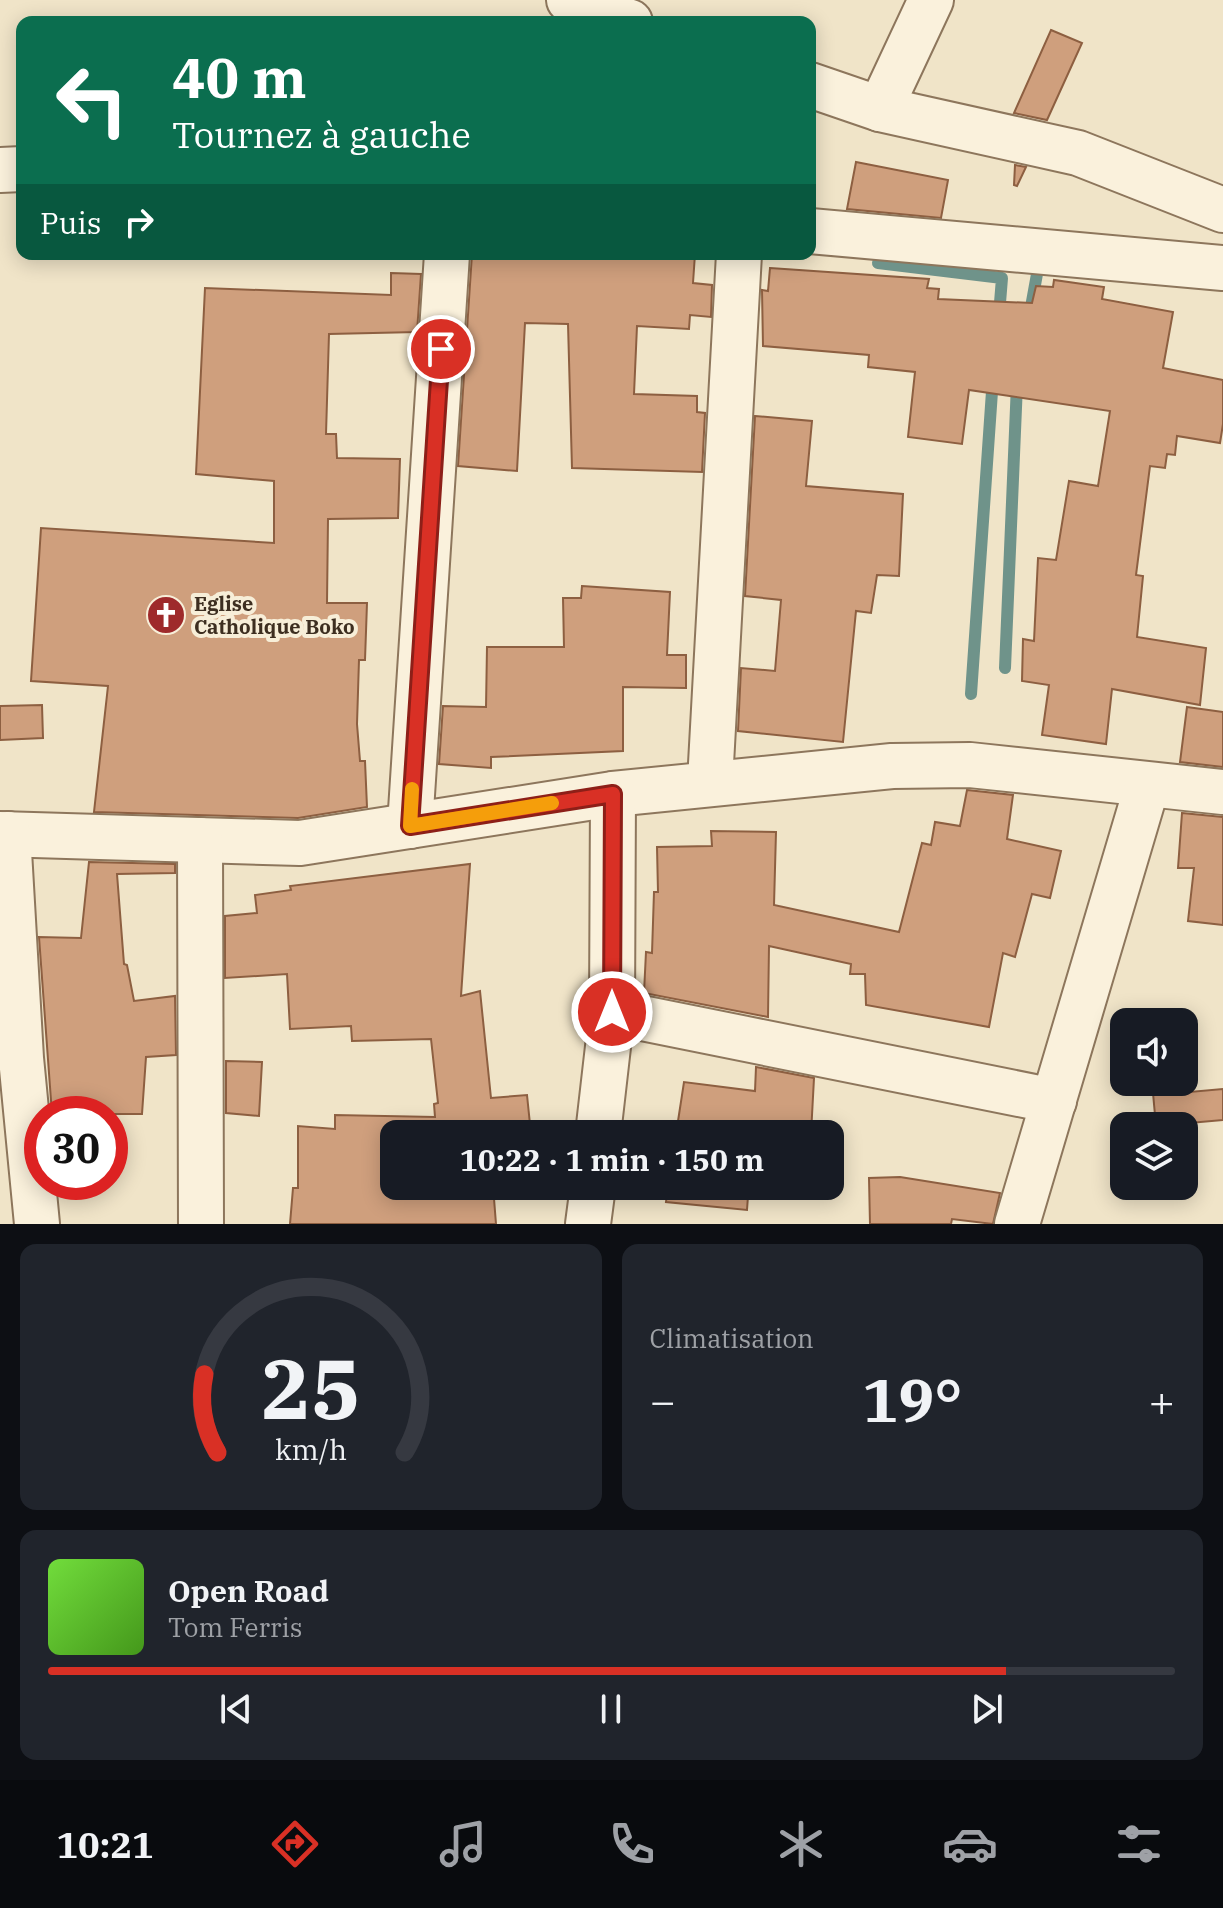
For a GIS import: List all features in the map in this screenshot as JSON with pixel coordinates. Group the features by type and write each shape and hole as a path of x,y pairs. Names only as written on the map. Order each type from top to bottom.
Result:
{"street":[{"path":"880,109 931,0"},
{"path":"816,87 880,109 1078,153 1223,210"},
{"path":"816,232 1223,268"},
{"path":"410,826 447,260"},
{"path":"710,782 739,260"},
{"path":"37,1224 4,834 300,843 613,794 892,766 970,765 1223,792"},
{"path":"1017,1224 1147,786"},
{"path":"600,1120 612,1012 613,794"},
{"path":"200,840 201,1224"},
{"path":"612,1012 1054,1101"},
{"path":"588,1224 591,1200"}],"building":[{"path":"1051,30 1082,43 1047,120 1014,113"},
{"path":"856,162 948,180 941,218 847,209"},
{"path":"1015,165 1026,167 1017,186 1014,185"},
{"path":"472,260 695,260 693,283 712,285 711,317 690,315 689,329 637,326 634,394 697,396 697,412 705,413 702,472 572,468 568,324 525,323 517,471 458,466"},
{"path":"770,268 929,279 927,288 939,289 938,299 1032,303 1036,286 1053,287 1054,280 1104,287 1102,299 1173,312 1163,368 1223,380 1223,424 1220,443 1177,436 1175,455 1167,454 1165,468 1150,466 1136,575 1143,576 1137,637 1206,648 1200,705 1112,689 1106,744 1042,735 1049,685 1022,681 1023,639 1034,641 1038,558 1056,560 1069,481 1098,486 1110,411 969,390 962,444 908,437 915,372 868,367 869,355 763,346 762,290 768,291"},
{"path":"391,273 421,274 417,332 329,334 326,434 336,434 337,458 400,459 398,518 328,519 327,603 367,603 365,660 359,660 357,724 360,761 365,761 367,807 298,818 94,812 108,686 31,681 41,528 274,543 274,481 196,474 205,288 391,295"},
{"path":"755,416 812,421 806,486 903,494 899,576 877,575 871,613 856,611 843,742 738,731 741,668 775,671 781,600 745,596"},
{"path":"582,586 670,592 667,655 686,655 686,688 623,687 623,751 491,757 491,768 439,764 443,706 486,707 487,647 564,647 563,598 581,598"},
{"path":"42,705 43,738 0,740 0,706"},
{"path":"1187,707 1223,712 1223,767 1180,762"},
{"path":"967,790 1013,795 1007,839 1061,851 1050,898 1032,894 1015,957 1003,953 989,1027 866,1005 865,974 850,974 851,964 769,946 768,1017 644,993 646,952 652,953 654,892 658,892 657,847 712,846 711,831 776,832 774,905 899,932 922,843 931,845 935,822 960,826"},
{"path":"1182,813 1223,817 1223,925 1188,921 1194,868 1178,868"},
{"path":"89,862 175,864 175,873 117,874 124,964 127,965 134,1001 175,996 176,1055 146,1057 142,1114 128,1114 128,1096 51,1096 39,937 81,938"},
{"path":"470,864 461,996 480,991 491,1098 527,1095 530,1120 380,1120 380,1200 494,1200 496,1224 290,1224 293,1188 298,1188 298,1126 335,1129 335,1115 435,1117 434,1104 438,1103 431,1039 352,1041 351,1026 290,1029 287,974 225,978 225,916 257,913 255,895 291,890 290,886"},
{"path":"226,1061 262,1062 259,1116 226,1113"},
{"path":"756,1067 814,1078 812,1120 678,1120 684,1082 755,1091"},
{"path":"1223,1089 1223,1120 1198,1122 1198,1112 1155,1112 1153,1096 1198,1096 1198,1091"},
{"path":"900,1177 1000,1193 993,1224 952,1219 951,1224 870,1224 869,1178"},
{"path":"666,1200 748,1200 747,1210"}],"waterway":[{"path":"878,263 1002,278 999,315"},
{"path":"1029,318 1037,274"},
{"path":"971,694 993,377"},
{"path":"1005,668 1017,384"}],"slow traffic":[{"path":"412,789 410,826 552,803"}],"place":[{"name":"Eglise Catholique Boko","path":"166,615"}],"route":[{"path":"441,349 410,826 613,794 612,1012"}]}
